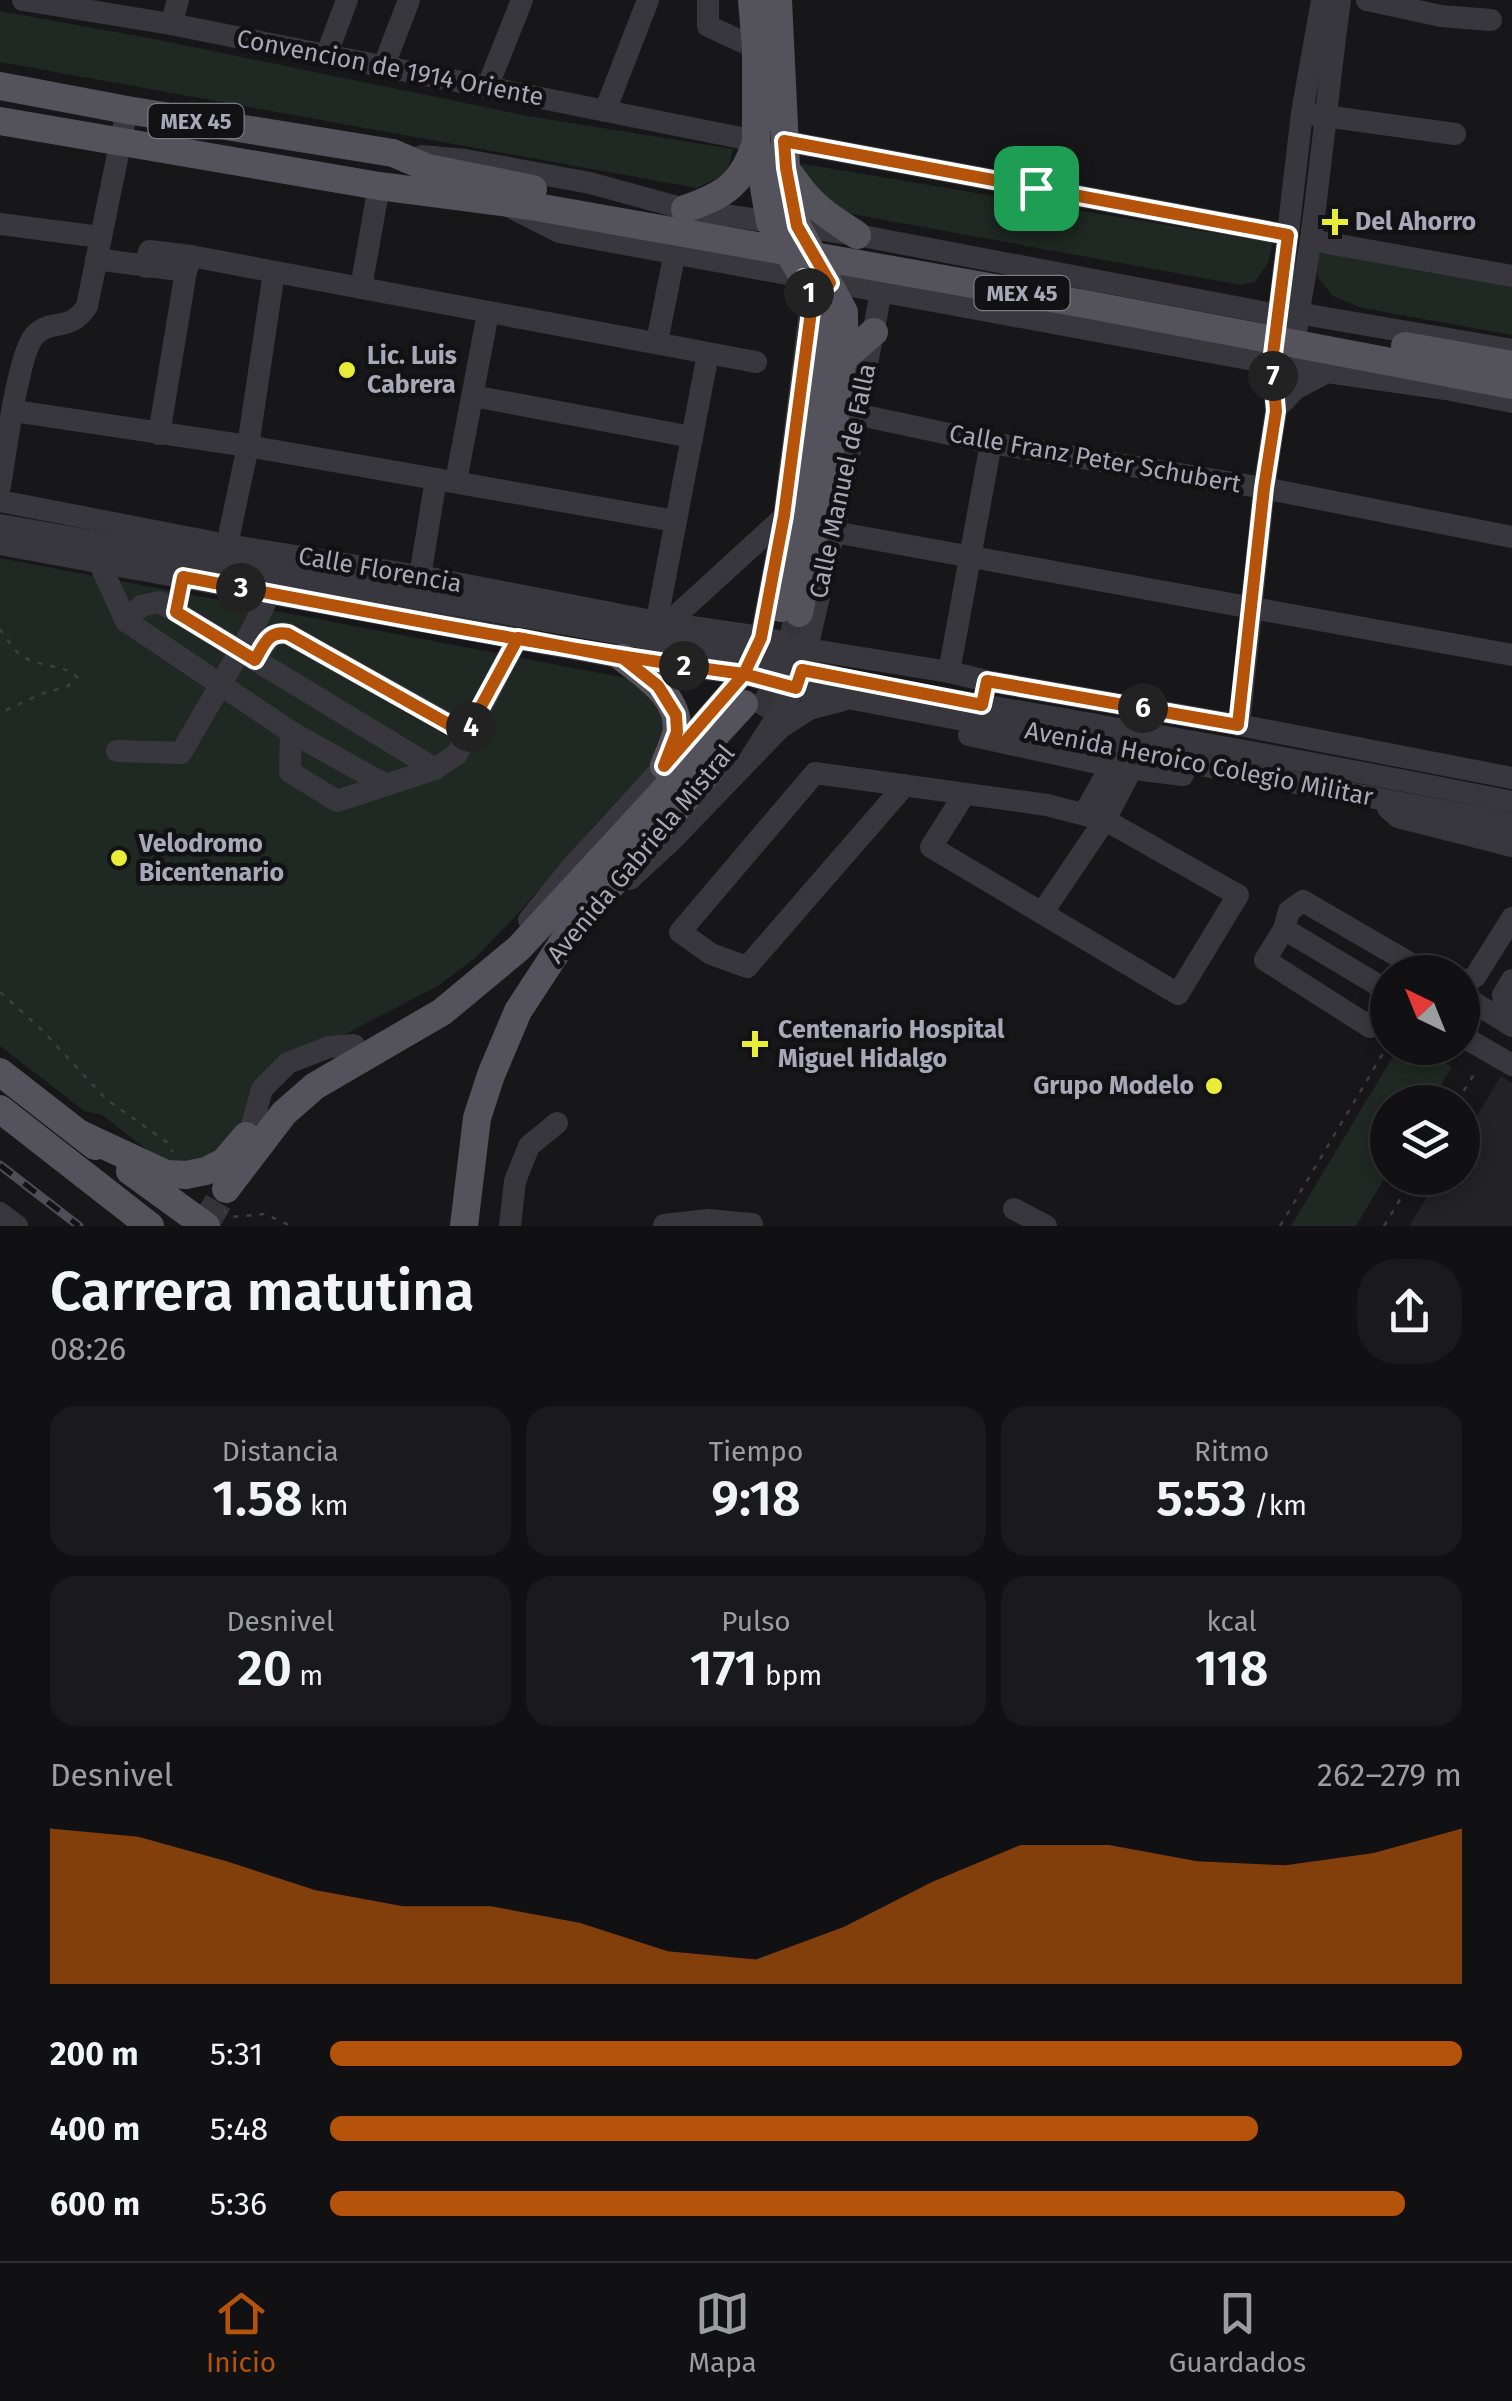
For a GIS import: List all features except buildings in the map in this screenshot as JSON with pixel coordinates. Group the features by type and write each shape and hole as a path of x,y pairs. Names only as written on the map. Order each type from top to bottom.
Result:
{"main road":[{"path":"752,0 784,224 815,288 823,334 822,377 790,611 830,450 844,349 844,312 815,288"},
{"path":"778,0 776,150 784,224"},
{"name":"MEX 45","path":"0,86 393,153 428,168 532,197 1512,385"},
{"name":"MEX 45","path":"0,121 502,204 532,197 1512,364"},
{"path":"685,209 711,200 733,186 749,165 776,150"},
{"path":"776,150 806,198 856,235"},
{"path":"842,360 874,332"},
{"path":"623,658 658,686 676,715 677,732 664,766"},
{"name":"Avenida Gabriela Mistral","path":"216,1206 284,1112 315,1086 442,1012 480,982 752,710 565,940 518,1011 478,1118 464,1226"},
{"path":"80,1134 166,1174 206,1172 224,1162 268,1110 306,1075 354,1045 404,1023 423,1023"},
{"path":"0,1072 80,1134 216,1206"},
{"path":"481,1226 491,1075"},
{"path":"0,1109 150,1226"}],"street":[{"name":"Convencion de 1914 Oriente","path":"23,0 170,24 605,111 776,150 1512,276"},
{"path":"170,24 178,0"},
{"path":"326,56 347,0"},
{"path":"383,68 409,0"},
{"path":"488,88 522,0"},
{"path":"605,111 648,0"},
{"path":"708,0 708,26 756,48"},
{"path":"1238,725 1264,488 1280,406 1322,0"},
{"path":"1313,115 1340,0"},
{"path":"1367,0 1444,8 1492,20"},
{"path":"0,486 10,397 29,344 45,328 71,323 87,306 127,110"},
{"path":"1313,115 1455,134"},
{"path":"393,153 465,160 590,183 685,209 856,235 1288,314 1512,350"},
{"path":"360,288 379,186"},
{"path":"502,204 558,232 675,252 815,288 881,292 1512,402"},
{"path":"0,224 98,248 146,267 188,264 274,272 756,362"},
{"path":"1299,238 1311,285 1340,322"},
{"path":"657,342 675,252"},
{"path":"159,434 188,264"},
{"path":"1288,314 1305,268"},
{"path":"228,545 248,446 274,272"},
{"name":"Calle Manuel de Falla","path":"752,656 784,516 815,288"},
{"name":"Calle Manuel de Falla","path":"802,669 834,532 881,292"},
{"path":"420,576 473,396 488,313"},
{"path":"659,628 674,521 708,354"},
{"path":"1280,406 1296,389 1327,372"},
{"path":"473,396 692,436"},
{"path":"10,397 159,434 674,521"},
{"name":"Calle Franz Peter Schubert","path":"856,414 991,443 1264,488 1512,537"},
{"path":"949,672 991,443"},
{"name":"Calle Florencia","path":"0,501 228,545 420,576 659,628"},
{"path":"659,628 784,516"},
{"name":"Avenida Heroico Colegio Militar","path":"0,526 659,628 802,669 896,677 949,672 1512,778"},
{"path":"834,532 1512,655"},
{"name":"Avenida Heroico Colegio Militar","path":"0,544 623,658 752,656"},
{"path":"99,562 126,621 292,732 386,784"},
{"path":"176,612 183,577"},
{"path":"248,656 270,594"},
{"path":"126,621 141,606 160,602 434,770"},
{"path":"116,751 181,753 219,684 269,636 279,632 466,734"},
{"path":"292,732 290,772 337,801 434,770 457,754 518,638"},
{"name":"Avenida Gabriela Mistral","path":"480,982 571,868 664,766 752,656"},
{"path":"752,756 802,669"},
{"name":"Avenida Heroico Colegio Militar","path":"802,669 854,698 1512,824"},
{"name":"Avenida Heroico Colegio Militar","path":"896,677 982,705 1279,756 1512,802"},
{"path":"982,705 987,681"},
{"path":"565,940 672,841 780,728 809,709 854,698"},
{"path":"909,708 937,728 1121,767 1222,781 1245,773"},
{"path":"1042,914 1121,767"},
{"path":"905,785 748,967 712,954 680,932 815,773 905,785 1047,806 1095,817 1238,895 1178,994 931,847 964,794"},
{"path":"1378,798 1398,818 1512,846"},
{"path":"1370,1027 1266,960 1290,912 1303,902 1395,955"},
{"path":"1480,969 1512,918"},
{"path":"1284,929 1370,980"},
{"path":"1509,1024 1503,995 1512,980"},
{"path":"1480,1006 1509,1024"},
{"path":"1480,1046 1512,1065"},
{"path":"510,1226 515,1181 529,1146 557,1123"},
{"path":"1014,1210 1046,1226"},
{"path":"664,1225 708,1220 752,1224"}],"path":[{"path":"0,629 22,656 68,668 78,677 68,686 0,713"},
{"path":"0,992 42,1030 106,1099 168,1143 186,1174"},
{"path":"1467,1085 1488,1051"},
{"path":"1280,1226 1376,1065"},
{"path":"1384,1226 1402,1195"},
{"path":"216,1206 231,1217 265,1214 291,1226"}],"shaded area":[{"path":"0,11 528,116 733,149 727,173 697,188 0,62"},
{"path":"798,163 1273,243 1268,263 1255,282 1241,285 841,212 812,191"},
{"path":"1322,250 1512,285 1512,335 1362,308 1333,296 1317,276"},
{"path":"0,558 626,678 646,687 658,704 665,722 663,744 652,763 475,958 438,986 336,1039 274,1086 206,1162 164,1163 102,1115 84,1111 0,1046"},
{"path":"1388,1065 1452,1067 1441,1085 1376,1085"},
{"path":"1501,1076 1512,1083 1512,1226 1409,1226 1428,1195 1480,1195 1480,1111"},
{"path":"1370,1095 1370,1195 1374,1195 1356,1226 1291,1226"}],"tunnel":[{"path":"759,715 784,675 799,613"},
{"path":"204,1226 226,1189"}],"railway":[{"path":"0,1165 79,1226"}],"place":[{"name":"Del Ahorro","path":"1335,222"},
{"name":"Lic. Luis Cabrera","path":"347,370"},
{"name":"Velodromo Bicentenario","path":"119,858"},
{"name":"Centenario Hospital Miguel Hidalgo","path":"755,1044"},
{"name":"Grupo Modelo","path":"1214,1086"}],"route":[{"path":"1036,188 784,141 797,226 830,283 804,278 812,304 784,516 761,638 744,674 623,658 518,638 183,577 176,612 255,660 269,636 288,634 466,734 518,638 623,658 658,686 676,715 677,732 664,766 744,674 796,688 802,670 982,705 987,681 1238,725 1276,411 1272,362 1288,235 1036,188"}]}
